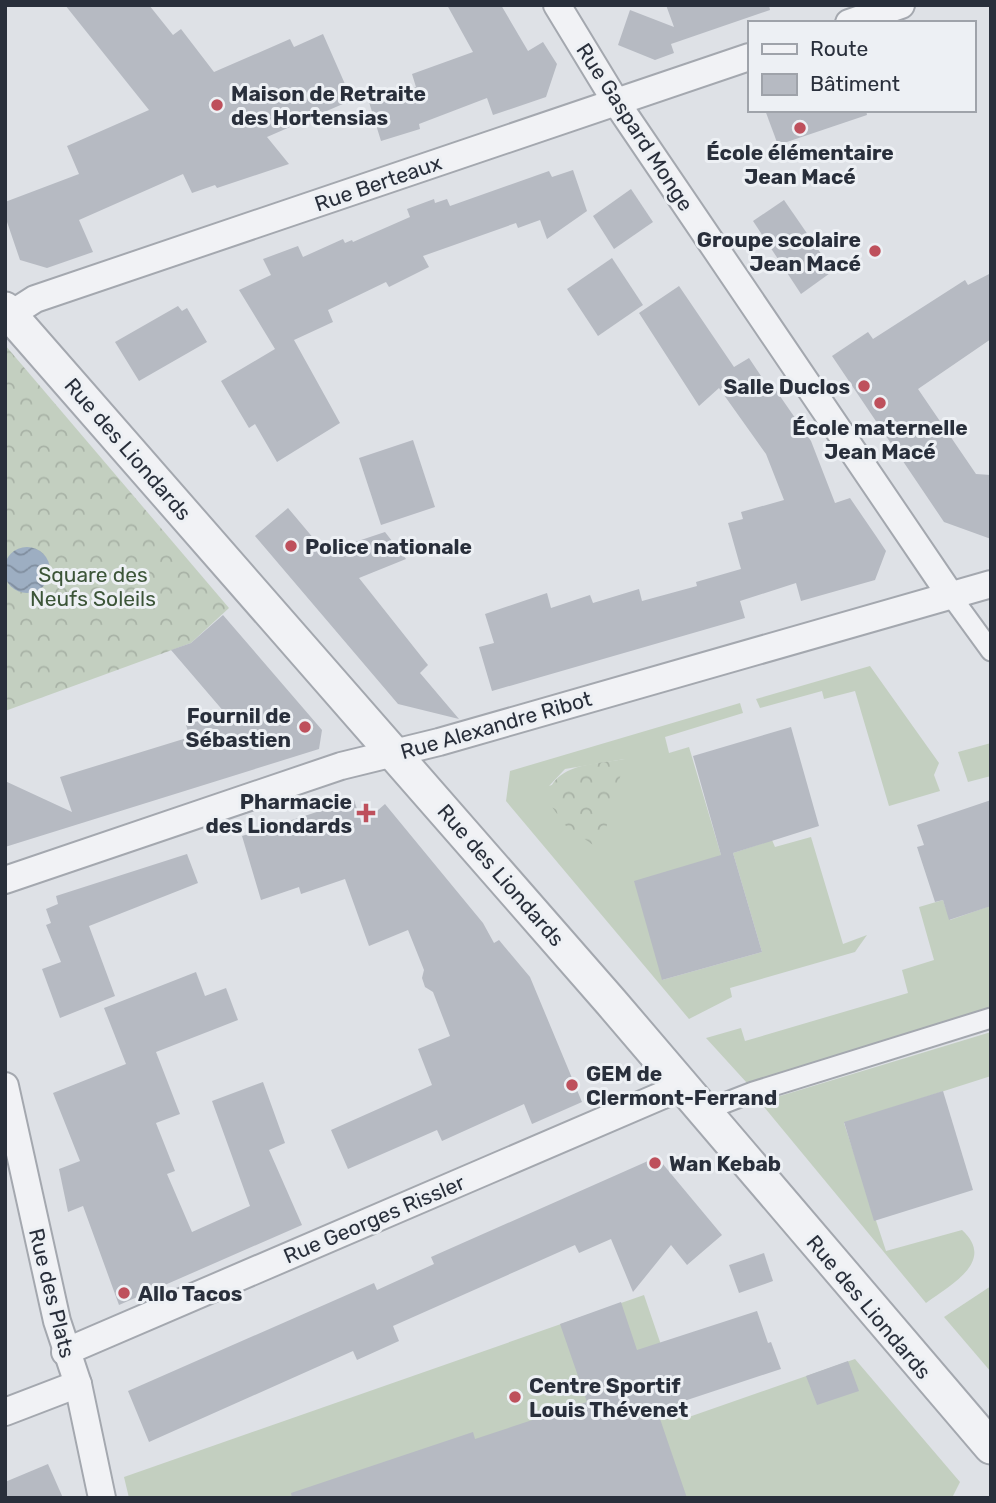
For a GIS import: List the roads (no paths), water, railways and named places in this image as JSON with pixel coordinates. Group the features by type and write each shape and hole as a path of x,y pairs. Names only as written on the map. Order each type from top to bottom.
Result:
{"street":[{"name":"Rue Gaspard Monge","path":"556,5 616,102 951,596"},
{"path":"855,21 901,5"},
{"name":"Rue Berteaux","path":"7,312 35,299 748,57"},
{"name":"Rue des Liondards","path":"7,312 396,753 991,1447"},
{"name":"Rue Alexandre Ribot","path":"5,880 341,766 396,753 991,584"},
{"path":"951,596 991,651"},
{"path":"694,1098 753,1092 991,1018"},
{"name":"Rue des Plats","path":"5,1086 16,1195 65,1352 78,1384 102,1498"},
{"name":"Rue Georges Rissler","path":"65,1352 694,1098"},
{"path":"5,1412 78,1384"}],"water":[{"path":"27,547 43,554 50,570 43,586 27,593 11,586 4,570 11,554"}],"place":[{"name":"Maison de Retraite des Hortensias","path":"217,105"},
{"name":"École élémentaire Jean Macé","path":"800,128"},
{"name":"Groupe scolaire Jean Macé","path":"875,251"},
{"name":"Salle Duclos","path":"864,386"},
{"name":"École maternelle Jean Macé","path":"880,403"},
{"name":"Police nationale","path":"291,546"},
{"name":"Fournil de Sébastien","path":"305,727"},
{"name":"Pharmacie des Liondards","path":"366,813"},
{"name":"GEM de Clermont-Ferrand","path":"572,1085"},
{"name":"Wan Kebab","path":"655,1163"},
{"name":"Allo Tacos","path":"124,1293"},
{"name":"Centre Sportif Louis Thévenet","path":"515,1397"}],"park label":[{"name":"Square des Neufs Soleils","path":"93,586"}]}
